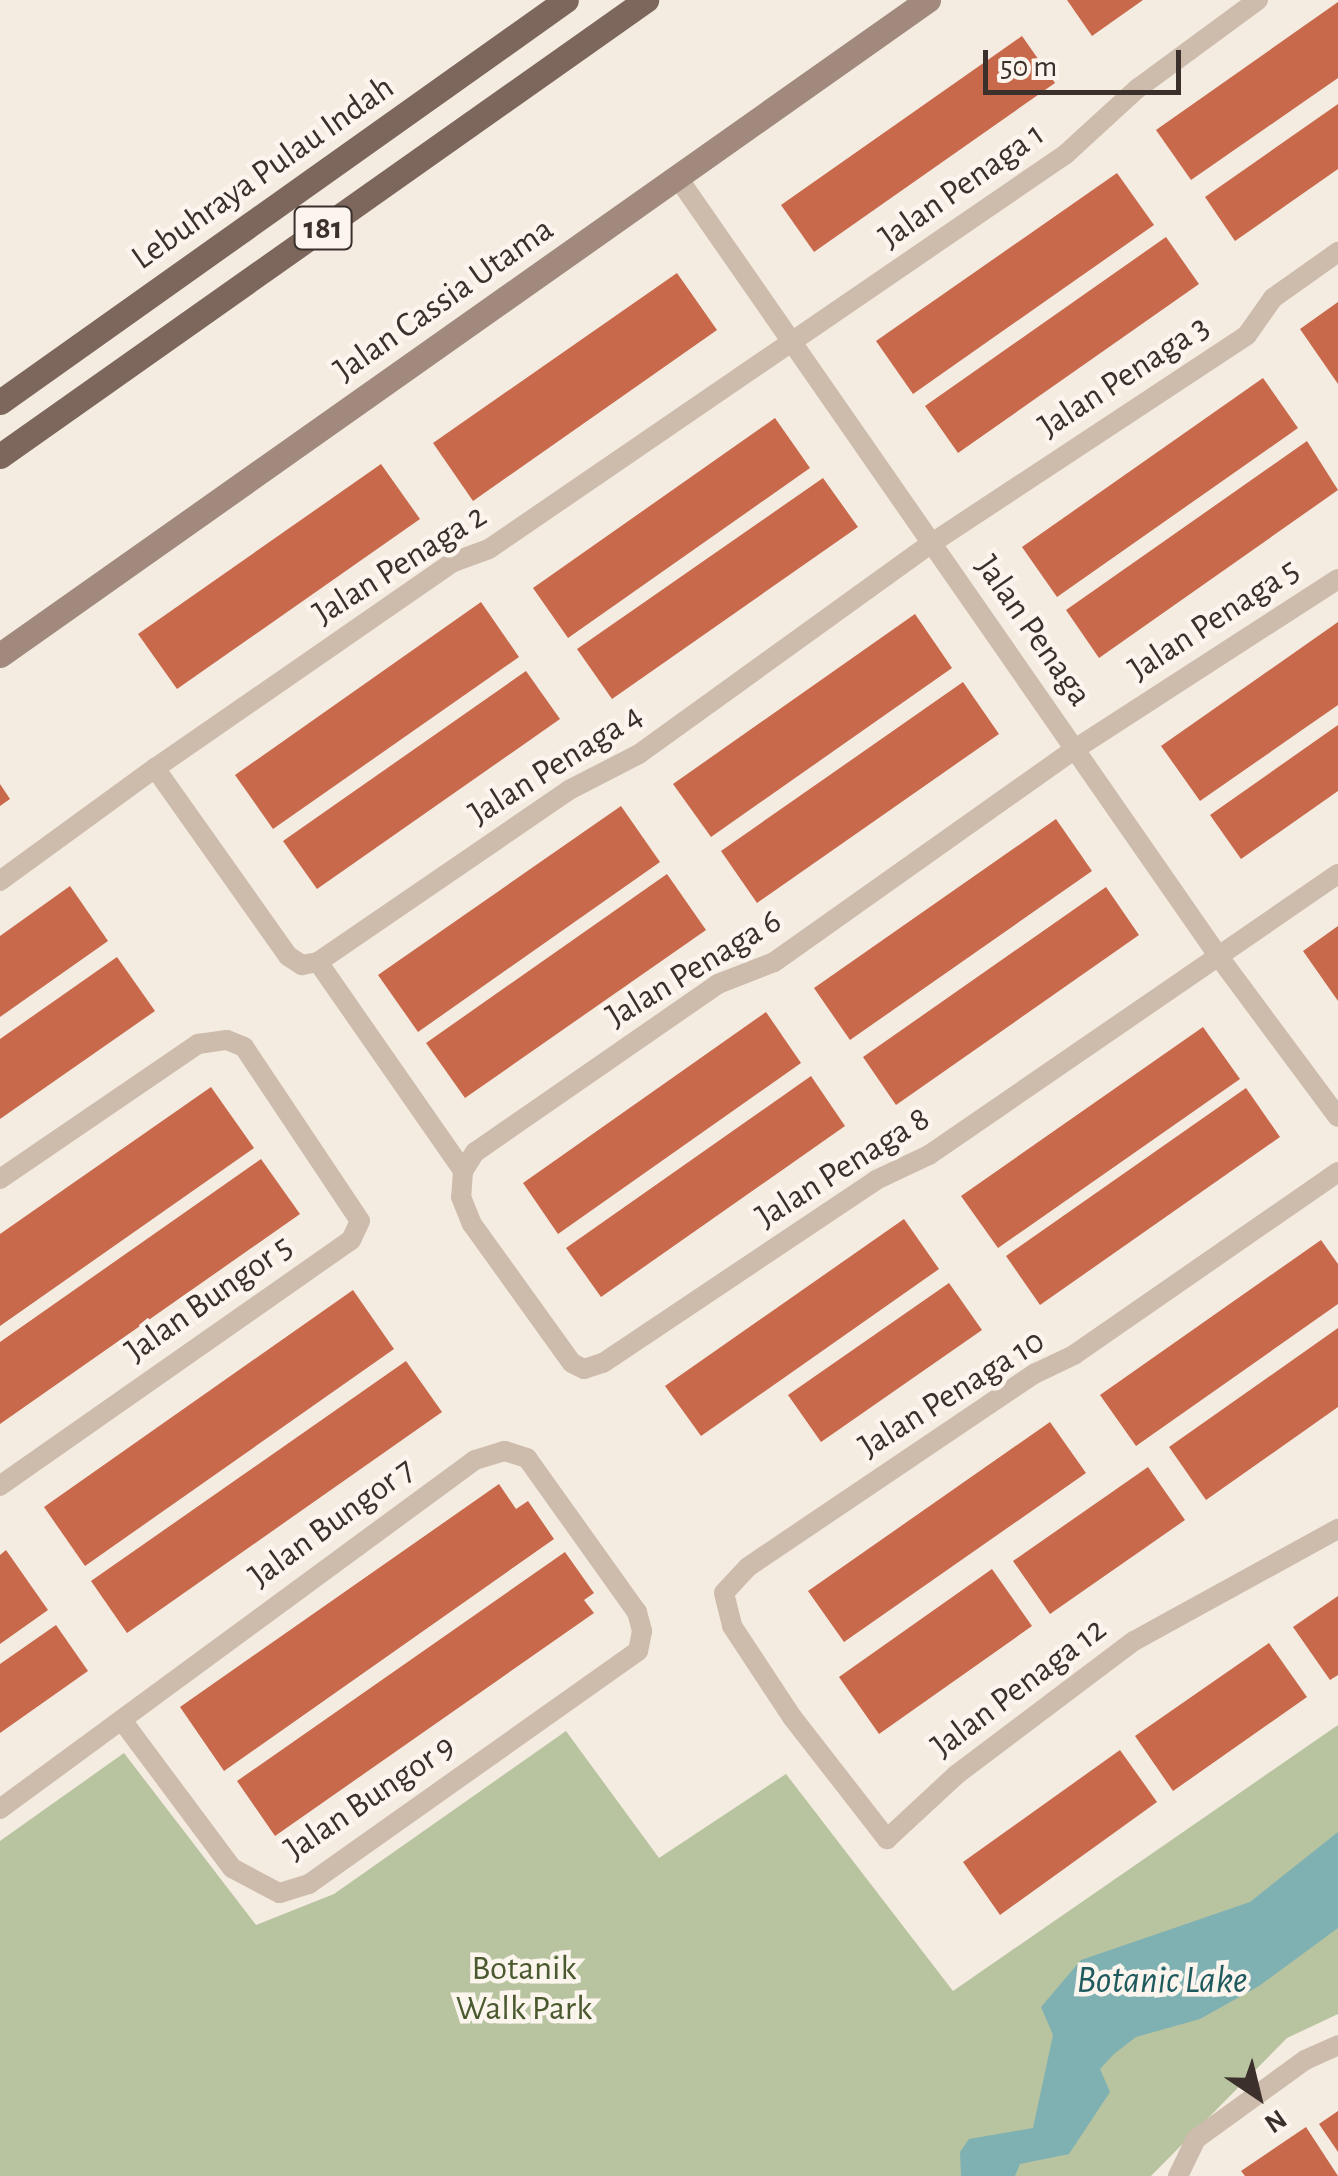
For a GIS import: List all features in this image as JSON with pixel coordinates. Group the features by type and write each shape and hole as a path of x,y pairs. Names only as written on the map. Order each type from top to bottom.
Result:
{"main road":[{"name":"Lebuhraya Pulau Indah","path":"0,402 566,0"},
{"name":"181","path":"0,456 646,0"}],"street":[{"name":"Jalan Cassia Utama","path":"0,655 928,0"},
{"name":"Jalan Penaga 1","path":"790,343 1066,154 1138,88 1258,0"},
{"name":"Jalan Penaga","path":"678,178 1219,957 1338,1118"},
{"name":"Jalan Penaga 3","path":"932,543 1248,335 1273,298 1338,252"},
{"name":"Jalan Penaga 2","path":"0,881 155,768 453,562 490,549 790,343"},
{"name":"Jalan Penaga 4","path":"318,962 570,790 638,754 932,543"},
{"name":"Jalan Penaga 5","path":"1075,749 1338,579"},
{"name":"Jalan Penaga 6","path":"463,1171 475,1152 718,984 774,962 1075,749"},
{"path":"155,768 288,956 302,966 318,962 463,1171"},
{"path":"1219,957 1338,874"},
{"name":"Jalan Penaga 8","path":"463,1171 461,1197 472,1224 518,1290 572,1363 584,1369 603,1364 876,1180 929,1155 1219,957"},
{"name":"Jalan Bungor 5","path":"0,1180 198,1044 226,1040 244,1046 354,1203 360,1221 351,1240 0,1486"},
{"name":"Jalan Penaga 10","path":"792,1717 732,1626 724,1594 732,1578 1338,1172"},
{"name":"Jalan Bungor 7","path":"0,1809 123,1722 153,1692 476,1460 504,1451 527,1458 637,1612 638,1651"},
{"name":"Jalan Penaga 12","path":"792,1717 887,1839 956,1775 1134,1641 1338,1529"},
{"name":"Jalan Bungor 9","path":"123,1722 232,1868 279,1894 309,1884 638,1651"},
{"path":"1178,2176 1196,2139 1305,2060 1338,2045"}],"green space":[{"name":"Botanik Walk Park","path":"1338,1725 1338,2014 1287,2038 1151,2176 0,2176 0,1841 124,1753 256,1925 334,1894 566,1731 659,1858 786,1774 953,1991"}],"water":[{"name":"Botanic Lake","path":"1338,1832 1338,1928 1259,1986 1200,2019 1136,2037 1114,2054 1100,2069 1110,2092 1069,2154 1020,2164 1015,2176 961,2176 960,2152 969,2139 1033,2128 1053,2035 1041,2007 1081,1960 1250,1902"}],"building":[{"path":"1067,0 1143,0 1092,36"},
{"path":"1338,2 1338,78 1191,180 1156,130"},
{"path":"1022,36 1055,83 814,252 781,205"},
{"path":"1338,104 1338,169 1235,241 1205,197"},
{"path":"1117,173 1154,225 913,394 876,341"},
{"path":"1166,237 1199,284 958,453 925,406"},
{"path":"677,273 717,330 473,501 433,443"},
{"path":"1338,302 1338,384 1300,329"},
{"path":"1263,378 1298,428 1057,597 1022,547"},
{"path":"775,418 810,468 568,638 533,588"},
{"path":"1307,441 1338,490 1099,658 1066,610"},
{"path":"381,464 420,519 177,689 138,634"},
{"path":"823,478 858,527 612,699 577,649"},
{"path":"481,602 519,657 273,829 235,775"},
{"path":"915,614 952,668 711,837 673,784"},
{"path":"1338,622 1338,705 1200,801 1161,746"},
{"path":"526,671 560,719 317,889 283,841"},
{"path":"963,682 999,734 757,903 721,851"},
{"path":"1338,725 1338,791 1241,859 1210,815"},
{"path":"0,784 10,799 0,806"},
{"path":"621,806 660,862 418,1032 378,975"},
{"path":"1056,819 1092,871 850,1040 814,988"},
{"path":"667,874 706,930 465,1098 426,1043"},
{"path":"70,886 108,941 0,1017 0,936"},
{"path":"1106,887 1139,935 896,1105 863,1057"},
{"path":"1338,926 1338,1001 1303,951"},
{"path":"117,957 155,1011 0,1119 0,1039"},
{"path":"766,1012 801,1063 558,1234 523,1183"},
{"path":"1203,1027 1240,1079 998,1248 961,1196"},
{"path":"811,1076 845,1126 601,1297 566,1248"},
{"path":"211,1087 254,1148 0,1326 0,1234"},
{"path":"1246,1088 1280,1137 1040,1305 1006,1256"},
{"path":"261,1159 300,1214 0,1424 0,1342"},
{"path":"904,1219 939,1269 701,1436 665,1386"},
{"path":"1321,1240 1338,1264 1338,1304 1136,1446 1100,1395"},
{"path":"949,1283 982,1330 821,1442 788,1395"},
{"path":"353,1290 394,1349 85,1566 44,1507"},
{"path":"1338,1328 1338,1407 1206,1500 1169,1447"},
{"path":"406,1361 442,1412 127,1633 91,1581"},
{"path":"1050,1422 1086,1473 844,1642 808,1591"},
{"path":"1148,1467 1185,1520 1050,1614 1013,1561"},
{"path":"499,1484 516,1509 528,1501 554,1539 224,1771 180,1707"},
{"path":"6,1550 48,1610 0,1644 0,1555"},
{"path":"565,1552 594,1593 584,1600 594,1613 275,1836 237,1781"},
{"path":"992,1569 1032,1626 879,1734 839,1677"},
{"path":"1338,1596 1338,1675 1330,1680 1293,1627"},
{"path":"56,1625 88,1671 0,1733 0,1664"},
{"path":"1269,1643 1307,1697 1173,1791 1135,1736"},
{"path":"1120,1750 1157,1802 1000,1915 963,1862"},
{"path":"1338,2111 1338,2152 1319,2124"},
{"path":"1306,2127 1338,2176 1245,2176 1241,2171"}]}
